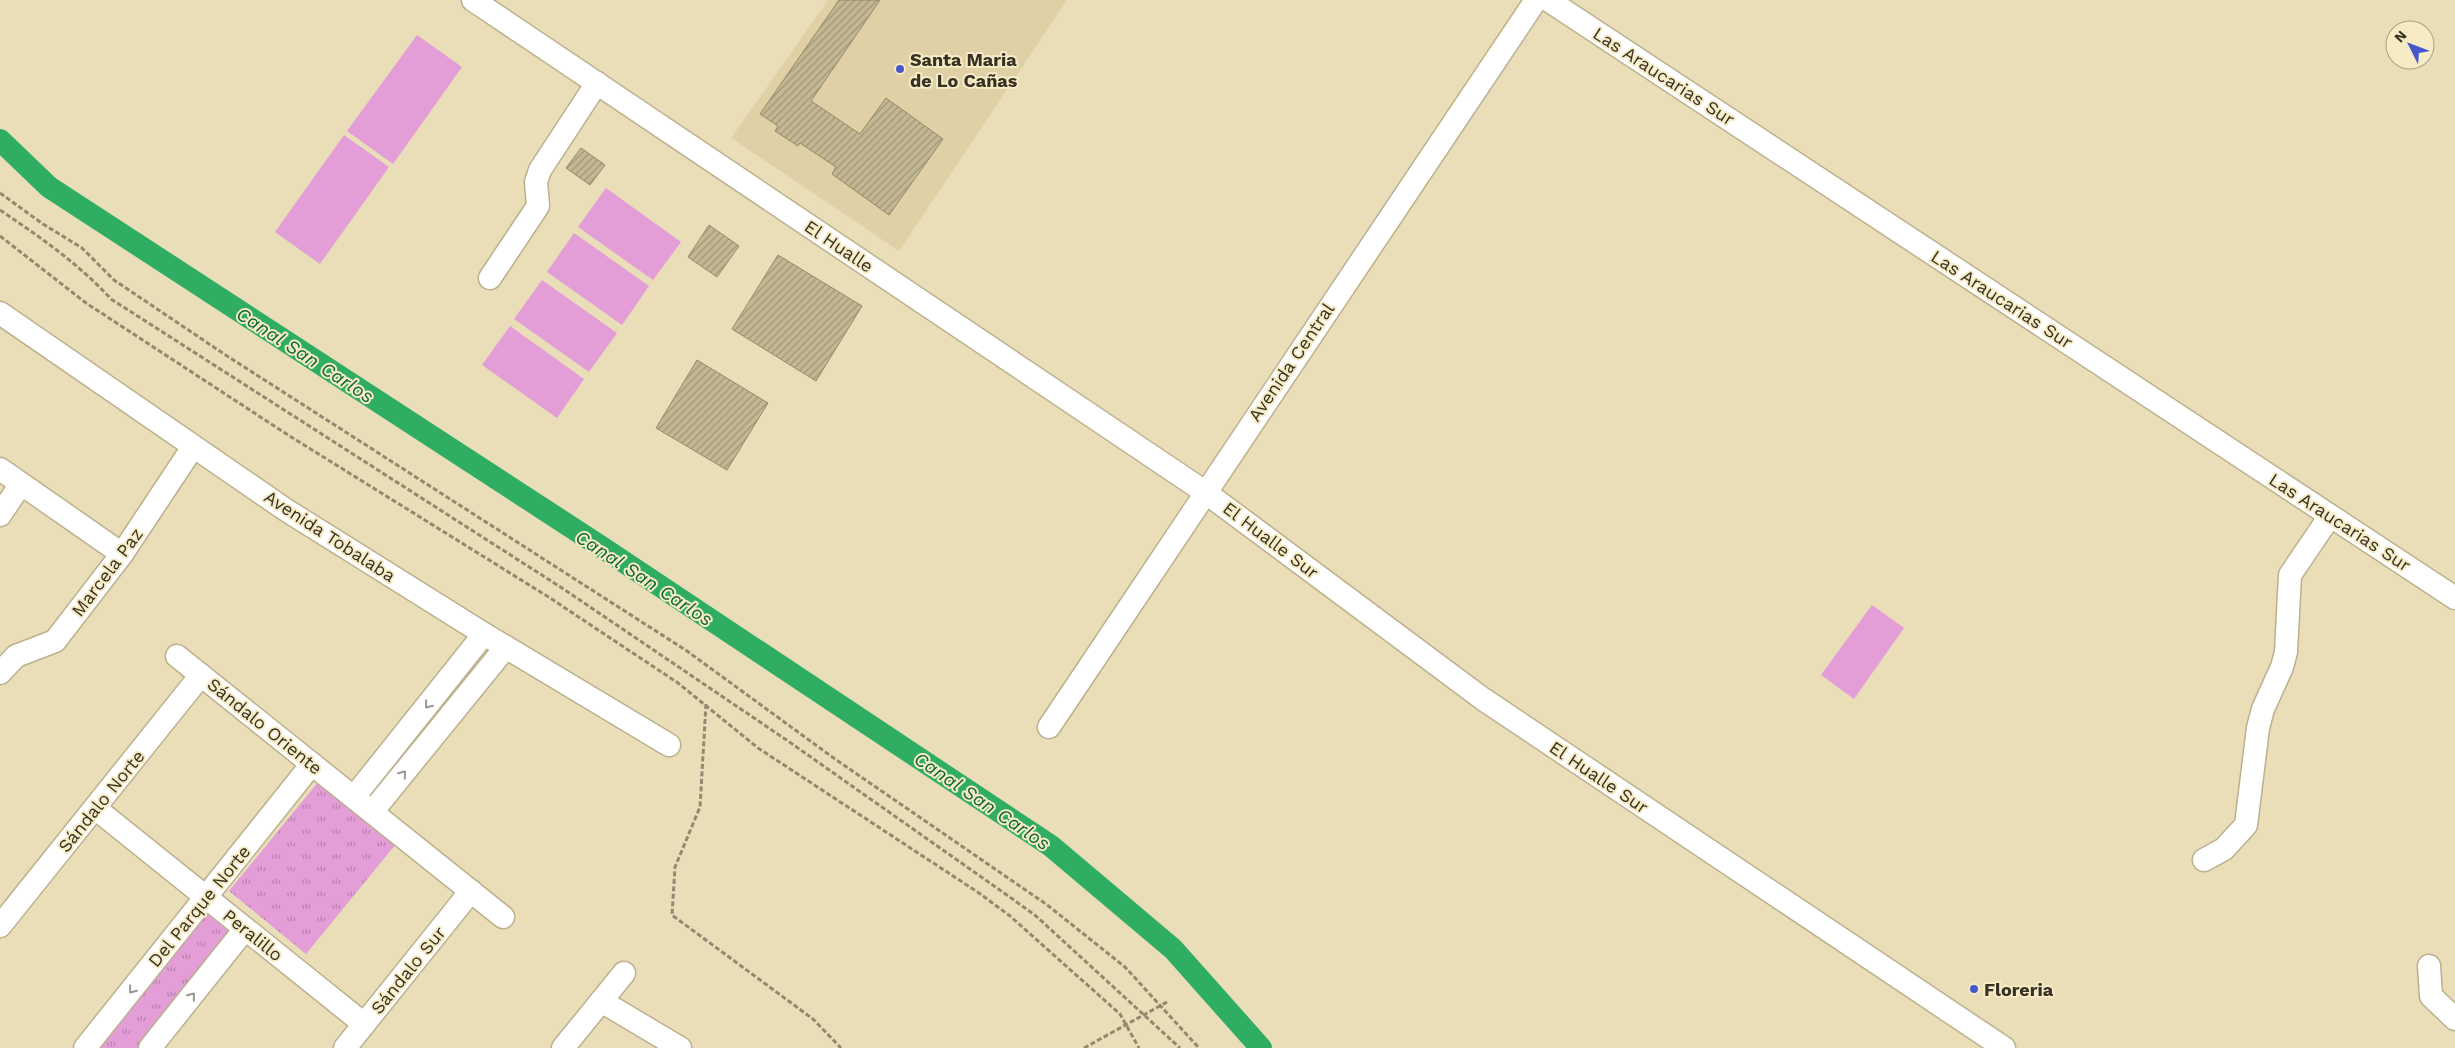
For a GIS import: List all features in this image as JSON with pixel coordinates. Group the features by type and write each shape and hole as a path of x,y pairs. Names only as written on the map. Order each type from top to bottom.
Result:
{"street":[{"name":"El Hualle","path":"473,0 1205,492"},
{"name":"Avenida Central","path":"1049,726 1536,0"},
{"name":"Las Araucarias Sur","path":"1548,0 2455,598"},
{"path":"490,278 538,206 536,182 540,170 597,83"},
{"name":"Avenida Tobalaba","path":"0,313 286,510 484,634 669,745"},
{"name":"Marcela Paz","path":"0,674 8,651 54,641 122,554 193,447"},
{"path":"0,469 122,554"},
{"path":"0,515 21,484"},
{"name":"El Hualle Sur","path":"1205,492 1483,698 2004,1048"},
{"path":"2204,860 2224,850 2246,825 2258,728 2263,709 2282,667 2286,652 2290,575 2330,516"},
{"path":"354,797 484,634"},
{"path":"372,812 506,647"},
{"name":"Sándalo Oriente","path":"177,656 503,917"},
{"name":"Sándalo Norte","path":"0,926 202,675"},
{"name":"Del Parque Norte","path":"85,1048 312,764"},
{"name":"Peralillo","path":"95,808 364,1024"},
{"name":"Sándalo Sur","path":"345,1048 471,891"},
{"path":"150,1048 245,929"},
{"path":"2429,966 2431,996 2455,1019"},
{"path":"563,1048 624,972"},
{"path":"601,1001 680,1048"}],"path":[{"path":"0,193 43,224 82,248 114,280 224,354 688,651 835,759 1046,904 1125,967 1199,1048"},
{"path":"0,210 69,259 92,278 111,299 562,588 788,741 1014,900 1036,916 1180,1048"},
{"path":"0,236 86,303 288,435 547,596 706,703 758,748 987,898 1120,1014 1139,1048"},
{"path":"706,703 700,807 675,867 672,915 813,1019 840,1048"},
{"path":"1084,1048 1167,1002"}],"shaded area":[{"name":"Santa Maria de Lo Cañas","path":"828,0 1067,0 899,251 731,138"}],"green space":[{"path":"417,35 462,67 393,164 347,131"},
{"path":"344,135 389,167 320,264 275,232"},
{"path":"606,188 681,242 653,280 578,227"},
{"path":"574,233 649,286 622,325 547,272"},
{"path":"542,280 617,333 589,372 514,319"},
{"path":"510,326 584,379 557,418 482,365"},
{"path":"1872,605 1904,628 1854,699 1821,675"},
{"path":"319,781 396,844 306,954 229,891"},
{"path":"208,906 239,931 144,1048 93,1048"}],"building":[{"path":"839,0 880,0 811,101 860,134 886,98 943,139 889,215 832,174 836,167 800,143 798,146 775,131 778,126 760,114"},
{"path":"581,148 605,165 590,185 566,168"},
{"path":"709,225 739,246 717,277 688,257"},
{"path":"778,255 862,306 816,381 732,329"},
{"path":"697,360 768,403 727,470 656,428"}],"waterway":[{"name":"Canal San Carlos","path":"0,140 49,187 600,546 1051,846 1173,949 1261,1048"}],"place":[{"name":"Santa Maria de Lo Cañas","path":"900,69"},
{"name":"Floreria","path":"1974,989"}]}
